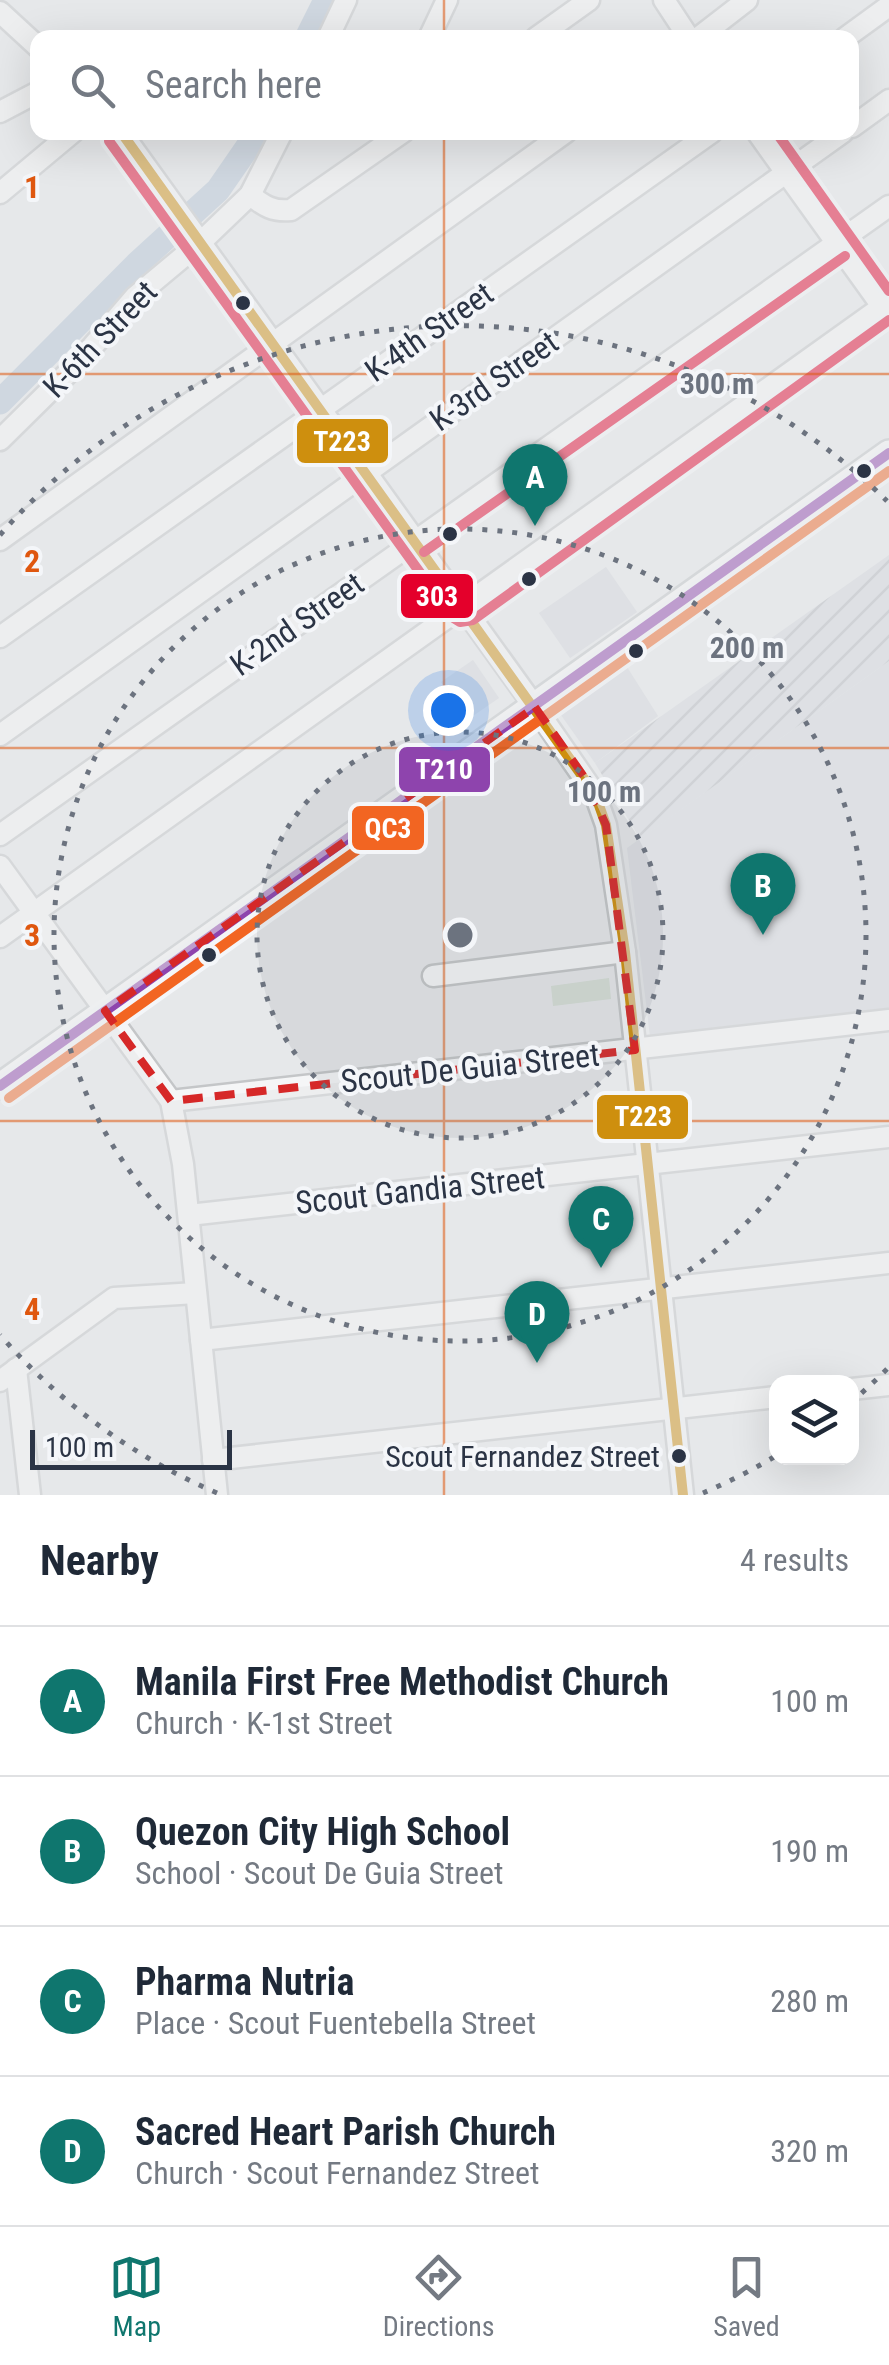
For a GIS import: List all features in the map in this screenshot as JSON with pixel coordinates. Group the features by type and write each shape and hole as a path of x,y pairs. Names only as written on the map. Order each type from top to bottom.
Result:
{"main road":[{"path":"0,1086 889,453"}],"street":[{"path":"332,30 346,0"},
{"path":"433,30 447,0"},
{"path":"547,30 589,0"},
{"path":"664,0 684,30"},
{"path":"708,30 747,0"},
{"path":"856,30 889,6"},
{"path":"0,12 30,40"},
{"path":"0,112 30,96"},
{"path":"859,122 889,100"},
{"path":"0,193 63,140"},
{"path":"127,140 535,707 585,778 601,809 624,952 683,1495"},
{"name":"K-6th Street","path":"0,440 80,362 134,297 250,196 278,140"},
{"path":"250,196 265,207 291,210 391,140"},
{"path":"0,540 555,140"},
{"name":"K-4th Street","path":"0,638 701,140"},
{"path":"0,937 887,309 762,140"},
{"name":"K-3rd Street","path":"0,736 833,140"},
{"name":"K-2nd Street","path":"0,836 889,206"},
{"path":"0,866 171,1102 184,1164 217,1495"},
{"path":"433,976 624,952"},
{"name":"Scout De Guia Street","path":"171,1102 889,1020"},
{"name":"Scout Gandia Street","path":"188,1215 889,1138"},
{"path":"201,1340 889,1263"},
{"path":"30,1495 8,1375 114,1298 196,1293"},
{"path":"859,1388 889,1385"},
{"path":"213,1460 769,1398"}],"highlighted area":[{"path":"535,707 585,778 606,825 635,1050 171,1101 105,1011"}],"shaded area":[{"path":"889,555 889,661 640,839 595,763"},
{"path":"606,567 637,612 570,658 539,613"},
{"path":"473,660 499,698 467,720 441,682"},
{"path":"889,661 889,1009 650,1036 627,848"},
{"path":"627,667 658,716 595,763 561,715"},
{"path":"609,978 611,999 553,1006 551,986"}],"waterway":[{"path":"311,30 326,0"},
{"path":"0,402 137,264 218,190 252,140"}],"transit line":[{"name":"T223","path":"127,140 595,794 606,825 625,952 683,1495"},
{"name":"303","path":"782,140 889,291"},
{"name":"303","path":"109,141 452,617 460,622 473,620 889,320"},
{"name":"303","path":"424,552 845,256"},
{"name":"T210","path":"0,1086 889,453"},
{"name":"QC3","path":"9,1098 889,471"}],"place":[{"name":"Manila First Free Methodist Church","path":"535,526"},
{"name":"Quezon City High School","path":"763,935"},
{"name":"Pharma Nutria","path":"601,1268"},
{"name":"Sacred Heart Parish Church","path":"537,1363"},
{"name":"Scout Fernandez Street","path":"679,1456"}]}
